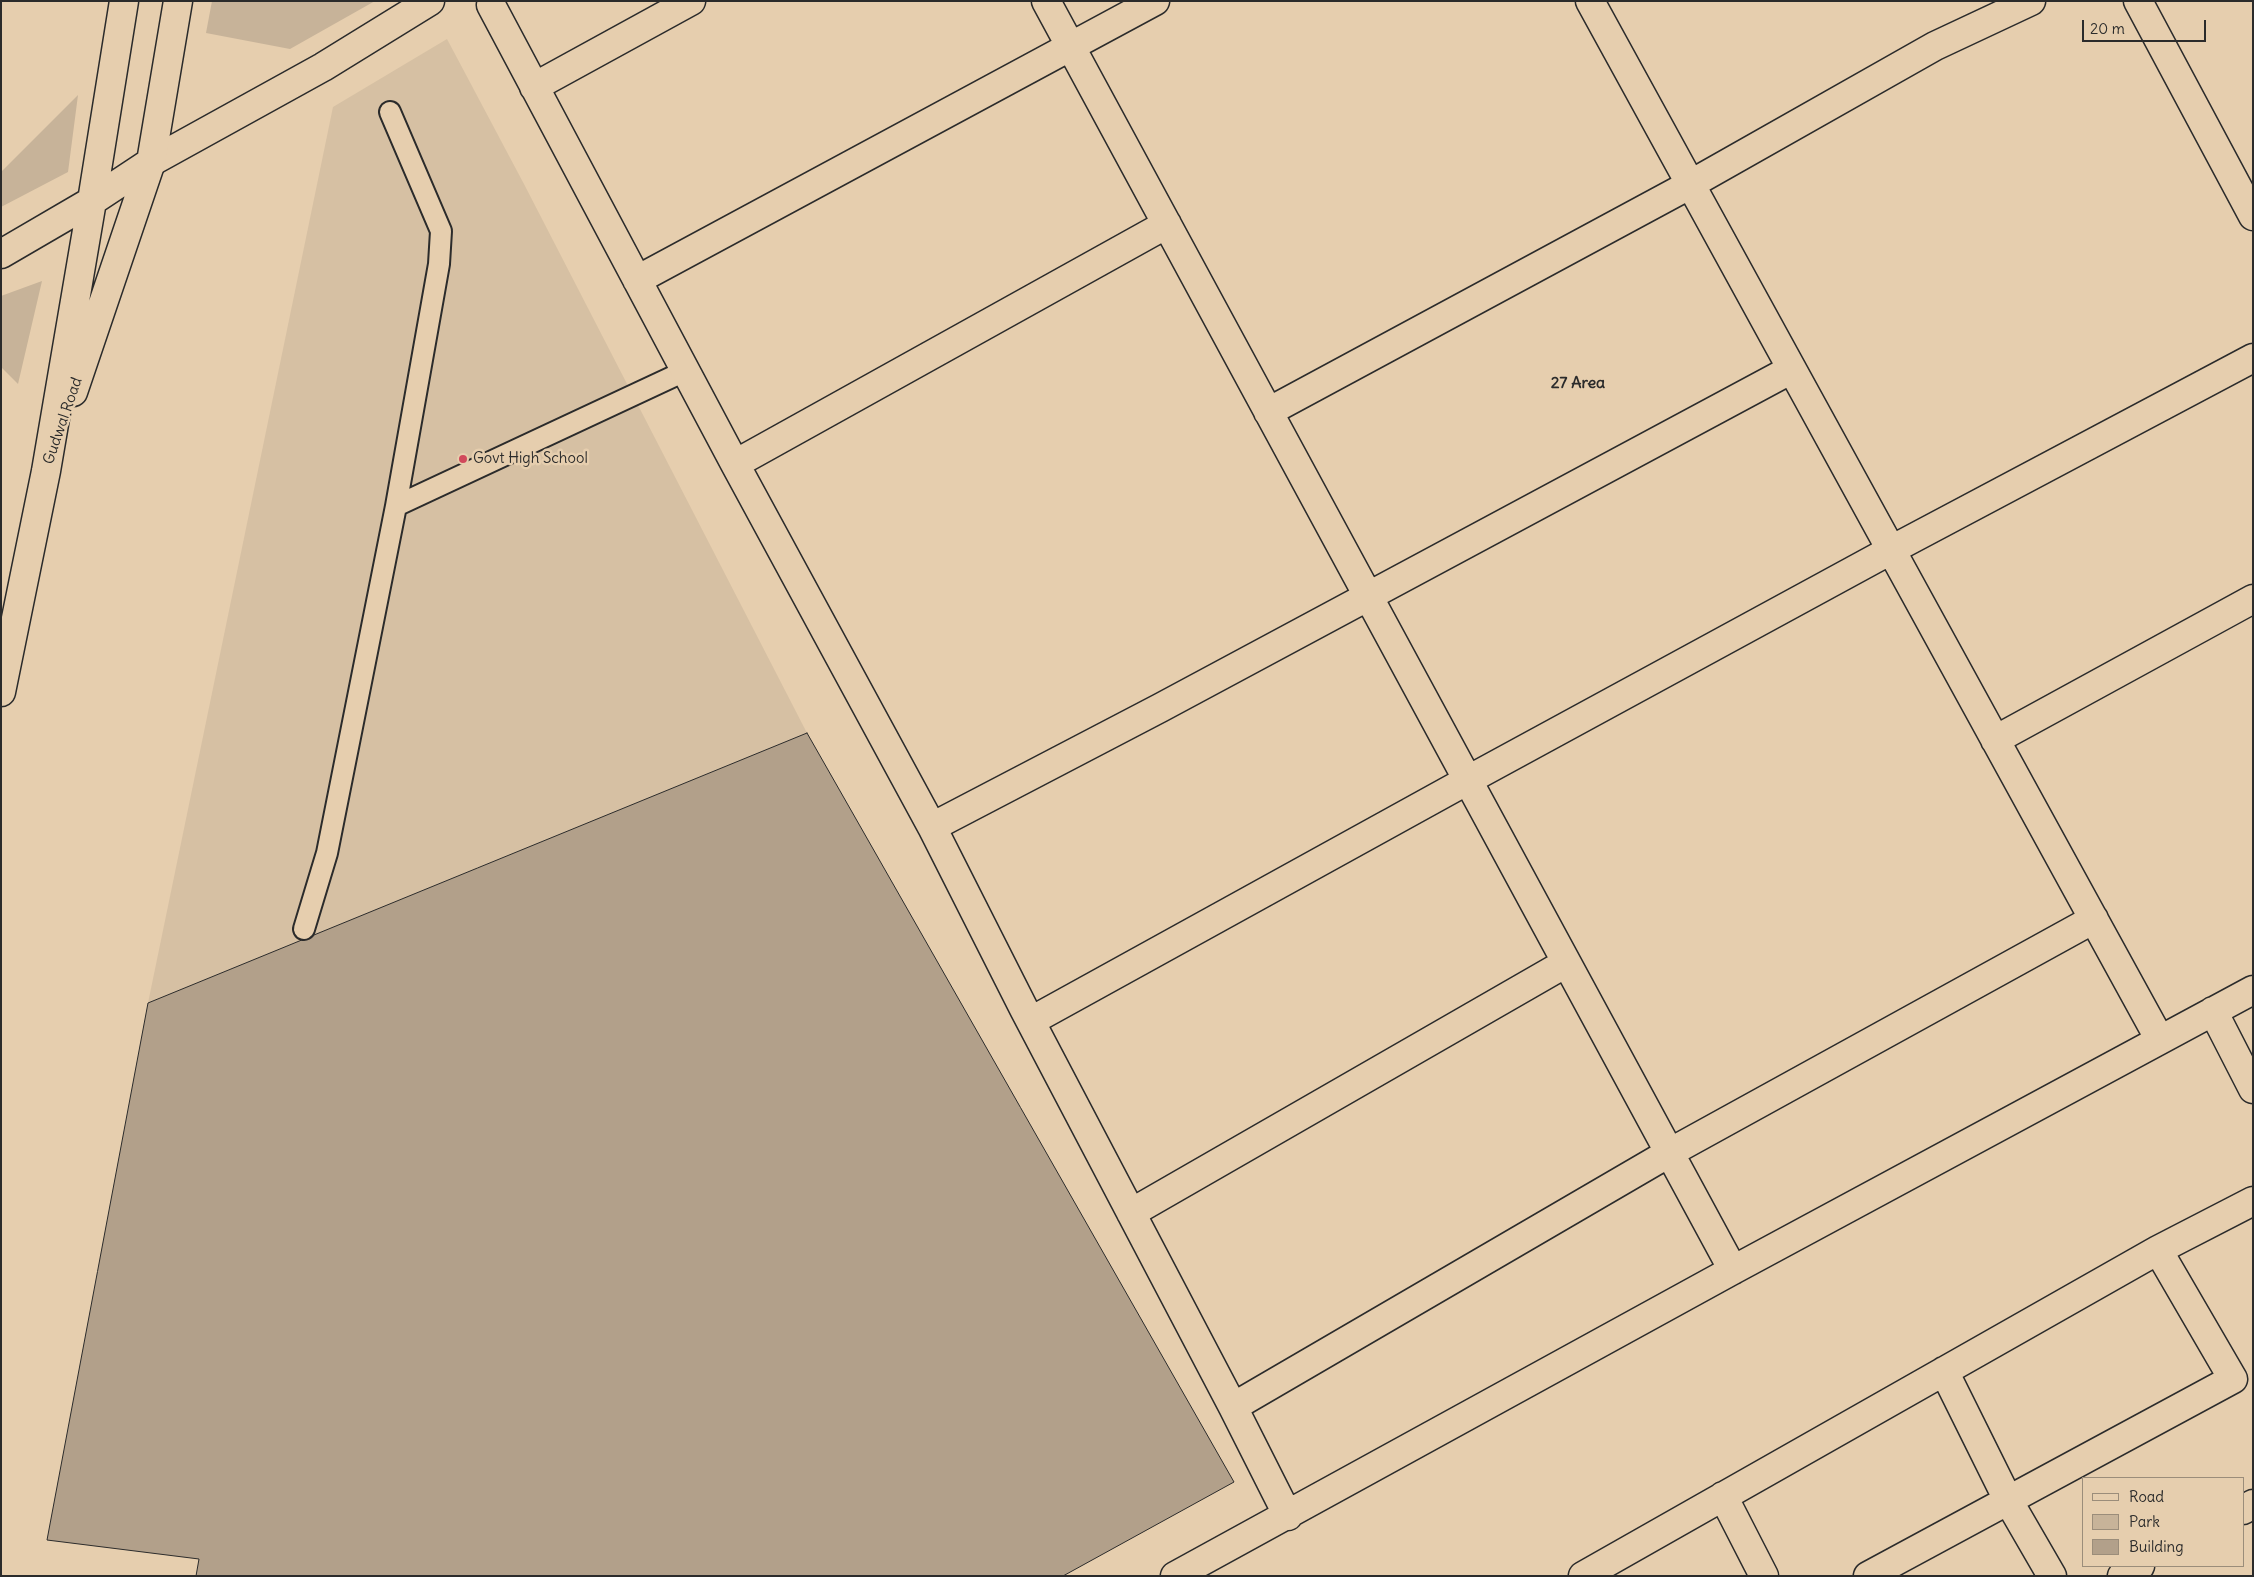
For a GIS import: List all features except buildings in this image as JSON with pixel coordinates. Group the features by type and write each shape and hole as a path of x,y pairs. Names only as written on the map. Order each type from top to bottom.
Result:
{"street":[{"name":"Gudwal Road","path":"46,471 124,1"},
{"name":"Gudwal Road","path":"46,471 151,162 178,1"},
{"path":"1,254 92,201 151,162 323,68 430,1"},
{"path":"534,87 691,1"},
{"path":"1046,1 1733,1270"},
{"path":"637,280 1071,48 1155,1"},
{"path":"1590,1 2160,1040"},
{"path":"1268,412 1691,184 1935,46 2032,1"},
{"path":"2138,1 2253,216"},
{"path":"490,5 735,464 932,827 1031,1021 1234,1407 1288,1516"},
{"path":"735,464 1167,224"},
{"path":"1031,1021 1891,550 2253,358"},
{"path":"932,827 1792,369"},
{"path":"1,692 46,471"},
{"path":"1995,740 2253,599"},
{"path":"1234,1407 1669,1153 2094,919"},
{"path":"1131,1212 1566,963"},
{"path":"1175,1576 1288,1516 1733,1270 2253,990"},
{"path":"2213,1011 2253,1089"},
{"path":"1583,1576 2158,1250 2253,1201"},
{"path":"1868,1576 2233,1379 2158,1250"},
{"path":"1944,1371 2008,1500 2052,1576"},
{"path":"1723,1496 1764,1576"},
{"path":"2122,1576 2138,1567"}],"lane":[{"path":"304,929 327,853 396,506 439,264 441,231 390,112"},
{"path":"396,506 685,370"}],"shaded area":[{"name":"Govt High School","path":"447,39 525,186 807,733 148,1003 333,107"}],"green space":[{"path":"212,1 375,1 290,49 206,33"},
{"path":"78,95 68,172 1,207 1,172"},
{"path":"42,281 18,384 1,367 1,296"}],"place":[{"name":"Govt High School","path":"463,459"}],"district":[{"name":"27 Area","path":"1578,383"}]}
